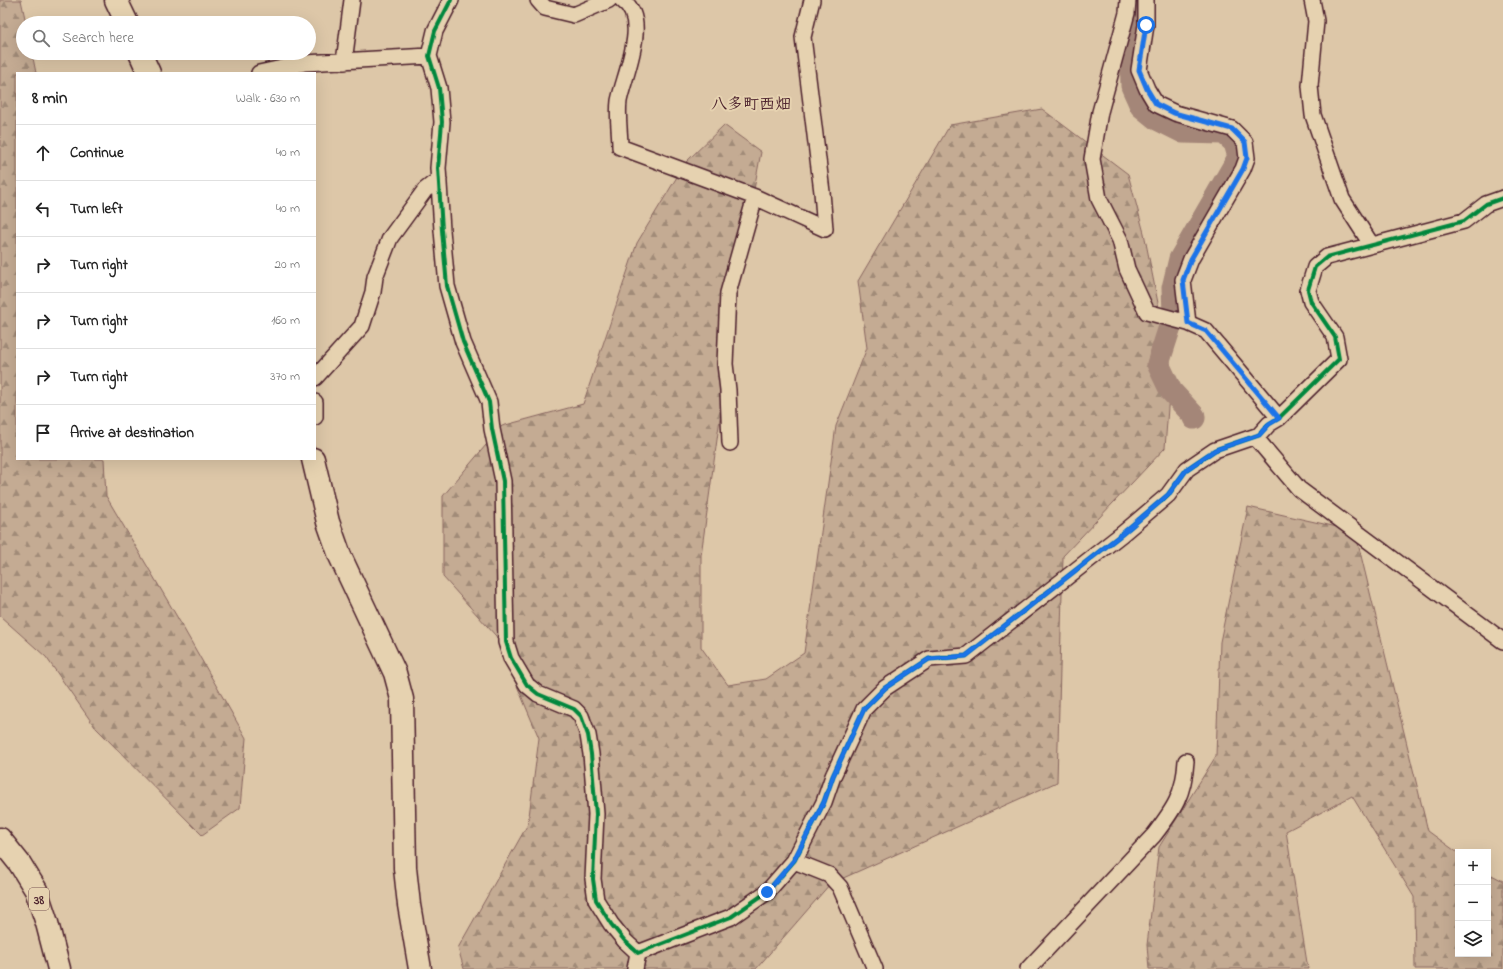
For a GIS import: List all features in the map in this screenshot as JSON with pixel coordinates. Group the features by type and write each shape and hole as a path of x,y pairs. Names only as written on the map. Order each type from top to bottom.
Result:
{"street":[{"path":"116,0 124,16"},
{"path":"344,62 352,0"},
{"path":"451,0 435,31 429,56 439,88 442,122 438,168 447,286 463,342 489,402 492,429 503,481 506,642 511,658 526,685 538,694 574,709 582,716 588,735 591,754 596,814 593,879 596,900 611,924 625,941 638,953"},
{"path":"538,0 545,8 574,15 609,0"},
{"path":"622,0 634,14 636,36 619,102 620,148 755,197 825,229 822,192 803,37 812,0"},
{"path":"1128,0 1127,13 1100,112 1092,159 1099,199 1120,240 1127,269 1147,312 1188,323 1206,331 1274,421"},
{"path":"1146,0 1146,25 1139,70 1147,89 1156,104 1174,113 1232,129 1245,142 1247,158 1243,169 1191,259 1183,280 1188,323"},
{"path":"1312,0 1316,21 1310,86 1313,115 1342,199 1371,244"},
{"path":"264,72 305,63 429,56"},
{"path":"143,60 149,72"},
{"path":"316,377 362,326 375,277 390,238 425,190 439,179"},
{"path":"730,443 728,390 725,364 728,293 755,197"},
{"path":"638,953 731,916 767,892 794,860 824,802 833,776 864,709 885,688 929,659 966,656 1122,534 1168,495 1187,469 1215,450 1257,436 1339,359 1335,337 1311,302 1308,290 1315,267 1327,257 1371,244 1464,221 1486,204 1503,198"},
{"path":"1257,436 1299,489 1503,641"},
{"path":"313,460 328,522 340,556 394,673 402,699 405,868 409,905 420,969"},
{"path":"1028,969 1154,835 1172,812 1180,795 1185,776 1186,761"},
{"name":"38","path":"0,839 20,864 36,890 59,969"},
{"path":"794,860 829,875 840,887 875,969"},
{"path":"635,969 638,953"}],"green space":[{"path":"0,0 21,0 24,16 16,16 16,60 33,60 36,72 16,72 16,460 104,460 106,496 246,738 240,808 202,835 95,727 46,657 0,616"},
{"path":"1042,109 1128,174 1144,233 1171,368 1165,448 1063,556 1057,782 830,884 756,969 464,969 458,948 528,824 539,738 496,636 443,577 443,496 502,426 583,404 637,243 686,162 724,125 761,152 745,238 701,555 701,647 728,685 766,679 804,653 836,426 867,348 858,281 950,125"},
{"path":"1248,507 1355,531 1428,831 1455,851 1455,957 1491,957 1491,875 1503,881 1503,969 1415,969 1414,897 1352,796 1286,831 1308,969 1149,969 1147,945 1159,847 1216,756 1220,642"}],"waterway":[{"path":"1136,0 1137,10 1131,54 1132,86 1141,106 1157,119 1183,132 1224,133 1235,143 1239,157 1180,259 1173,288 1174,314 1158,364 1171,391 1194,416 1194,418"}],"cycle path":[{"path":"451,0 435,31 429,56 439,88 442,122 438,168 442,230 447,286 463,342 489,402 492,429 503,481 506,642 511,658 527,685 538,694 574,709 581,716 588,735 591,754 596,814 593,879 596,900 611,924 625,941 638,953 731,917 767,892 794,861 824,802 833,776 864,709 885,688 929,659 966,656 1122,534 1168,495 1187,469 1215,450 1259,435 1269,424 1279,418 1339,359 1335,337 1311,302 1308,290 1315,267 1327,257 1464,221 1486,204 1503,198"}],"district":[{"name":"八多町西畑","path":"751,103"}],"route":[{"path":"767,892 794,860 824,802 833,776 864,709 885,688 929,659 966,656 1122,534 1168,495 1187,469 1215,450 1259,435 1269,424 1279,418 1206,331 1188,323 1183,280 1191,259 1243,169 1247,158 1245,142 1232,129 1174,113 1156,104 1147,89 1139,70 1146,25"}]}
